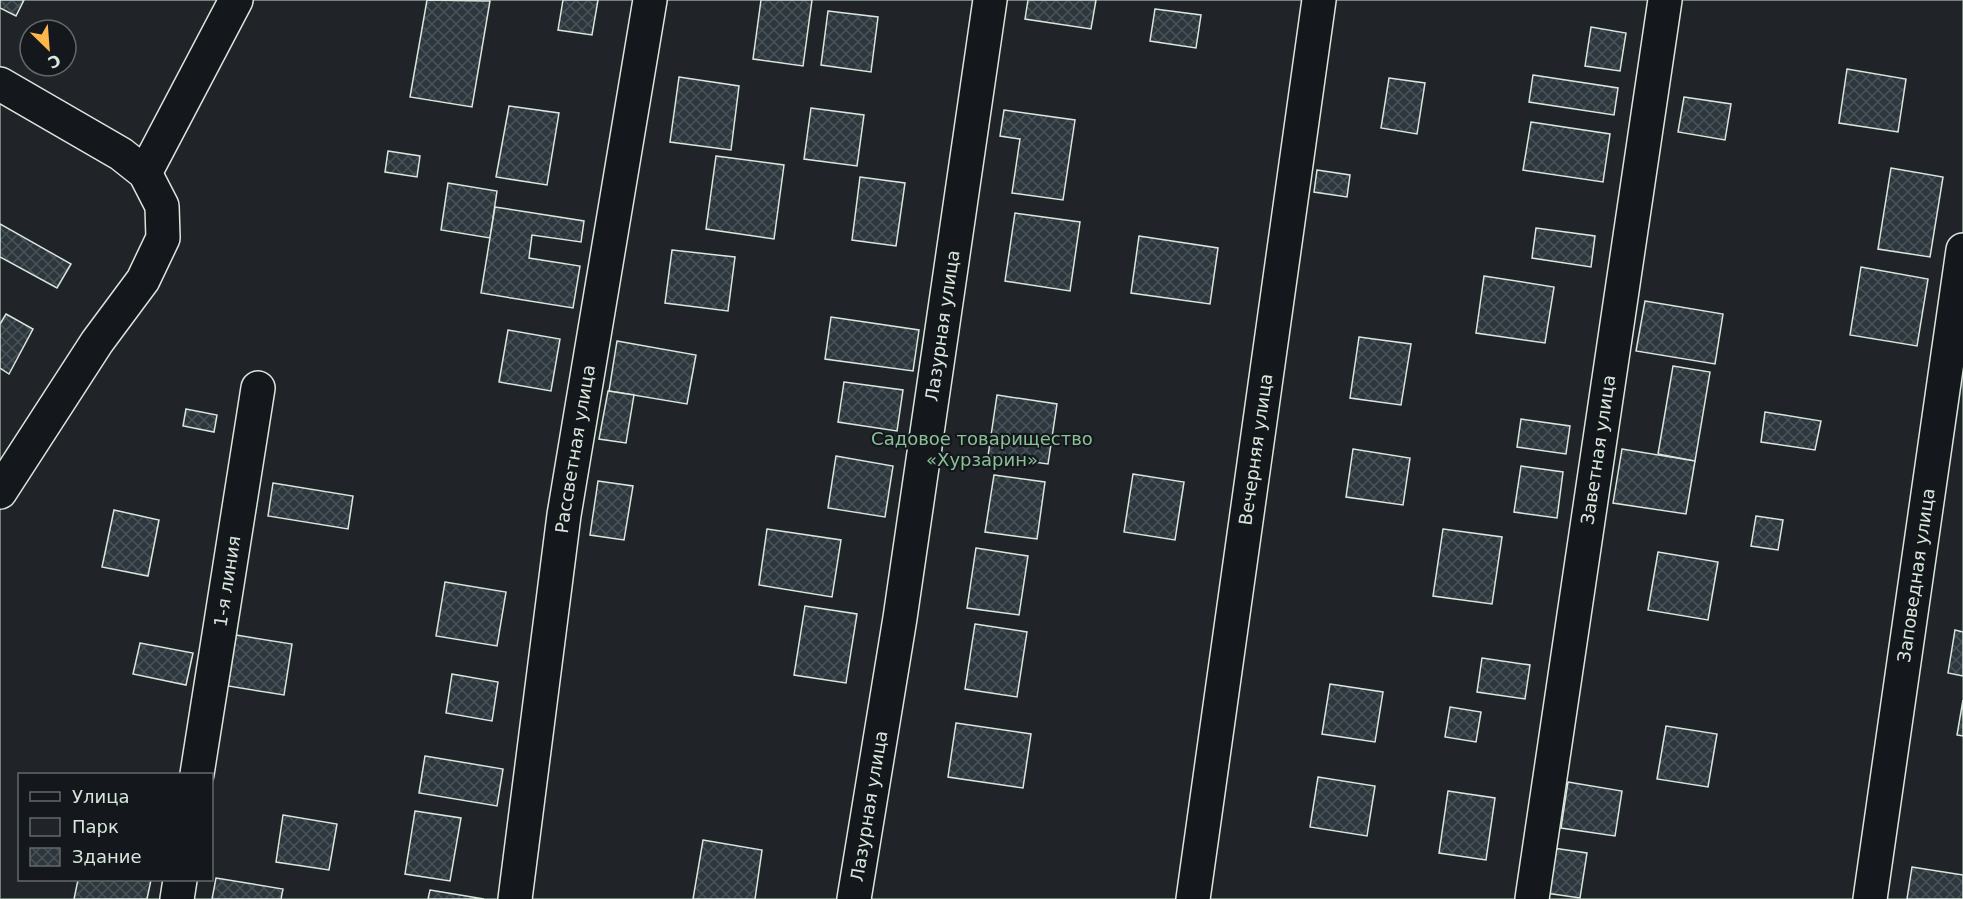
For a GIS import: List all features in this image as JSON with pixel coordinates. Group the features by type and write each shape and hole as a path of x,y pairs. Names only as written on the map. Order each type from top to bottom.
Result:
{"street":[{"path":"145,173 236,0"},
{"name":"Рассветная улица","path":"515,899 564,515 650,0"},
{"name":"Лазурная улица","path":"854,899 900,618 990,0"},
{"name":"Вечерняя улица","path":"1193,899 1319,0"},
{"name":"Заветная улица","path":"1532,899 1665,0"},
{"path":"0,84 121,154 145,173 162,206 164,238 143,280 97,342 0,492"},
{"name":"Заповедная улица","path":"1870,899 1963,250"},
{"name":"1-я линия","path":"196,773 258,388"},
{"path":"177,899 180,881"}],"green space":[{"name":"Садовое товарищество «Хурзарин»","path":"0,0 1963,0 1963,899 0,899"}],"building":[{"path":"0,0 24,0 16,16 0,8"},
{"path":"427,0 490,1 472,107 410,97"},
{"path":"563,0 598,0 592,35 558,30"},
{"path":"761,0 812,0 803,66 753,59"},
{"path":"1028,0 1096,0 1091,29 1025,19"},
{"path":"1155,9 1201,15 1196,48 1150,41"},
{"path":"828,11 878,17 871,72 821,65"},
{"path":"1591,27 1626,33 1620,71 1585,66"},
{"path":"1847,69 1906,79 1898,132 1839,123"},
{"path":"1533,75 1618,88 1614,115 1529,102"},
{"path":"679,77 739,86 731,150 670,142"},
{"path":"1389,78 1425,83 1417,134 1381,128"},
{"path":"1684,97 1731,104 1725,140 1678,132"},
{"path":"509,106 559,113 547,185 496,177"},
{"path":"811,108 864,115 857,166 804,159"},
{"path":"1004,110 1075,120 1063,200 1012,193 1020,139 1000,136"},
{"path":"1531,122 1610,134 1603,182 1523,170"},
{"path":"388,151 420,156 417,177 385,172"},
{"path":"716,156 784,165 774,239 706,229"},
{"path":"1891,168 1943,177 1930,257 1878,249"},
{"path":"1317,170 1350,175 1347,197 1314,192"},
{"path":"860,177 905,183 896,246 852,240"},
{"path":"448,183 497,191 490,238 441,230"},
{"path":"495,207 584,221 581,242 532,235 529,258 580,266 573,308 481,293"},
{"path":"1015,213 1080,222 1070,291 1005,281"},
{"path":"0,224 71,264 57,288 0,257"},
{"path":"1536,228 1595,236 1591,267 1532,258"},
{"path":"1139,236 1218,248 1210,304 1131,293"},
{"path":"672,250 735,257 728,311 665,303"},
{"path":"1861,267 1928,279 1917,346 1850,335"},
{"path":"1484,276 1554,287 1545,343 1476,333"},
{"path":"1645,301 1723,314 1715,364 1636,351"},
{"path":"6,314 33,329 9,374 0,368 0,324"},
{"path":"831,317 919,330 913,371 825,359"},
{"path":"508,330 560,339 551,391 499,382"},
{"path":"1359,337 1411,344 1401,405 1350,398"},
{"path":"617,341 696,355 687,404 609,391"},
{"path":"1673,366 1710,372 1695,461 1658,454"},
{"path":"844,382 903,390 897,431 838,422"},
{"path":"608,391 634,395 626,443 599,439"},
{"path":"997,395 1057,404 1048,464 988,456"},
{"path":"186,409 217,415 214,432 183,426"},
{"path":"1765,412 1821,421 1815,450 1761,442"},
{"path":"1521,419 1570,426 1566,454 1517,447"},
{"path":"1353,449 1410,458 1403,505 1346,497"},
{"path":"1622,449 1695,461 1686,514 1613,503"},
{"path":"836,456 893,466 885,517 828,508"},
{"path":"1521,466 1563,472 1557,518 1514,512"},
{"path":"1133,474 1184,482 1175,540 1124,532"},
{"path":"994,475 1045,482 1037,539 985,532"},
{"path":"598,481 633,486 624,540 590,535"},
{"path":"273,483 353,496 348,529 268,516"},
{"path":"114,510 159,520 148,576 102,567"},
{"path":"1756,516 1783,520 1778,550 1751,546"},
{"path":"767,529 841,540 832,597 759,585"},
{"path":"1443,529 1502,537 1492,604 1433,596"},
{"path":"976,548 1028,556 1019,615 967,608"},
{"path":"1658,552 1718,562 1708,620 1648,610"},
{"path":"445,582 506,592 497,646 436,636"},
{"path":"805,606 857,614 846,683 794,675"},
{"path":"975,624 1027,632 1017,697 965,689"},
{"path":"1955,630 1963,632 1963,676 1948,673"},
{"path":"236,635 292,644 284,695 228,686"},
{"path":"140,643 193,653 186,685 133,674"},
{"path":"1482,658 1530,665 1525,699 1477,692"},
{"path":"452,674 498,682 492,721 446,713"},
{"path":"1330,684 1383,692 1375,742 1322,734"},
{"path":"1963,700 1963,736 1957,735"},
{"path":"1450,707 1481,712 1476,742 1445,737"},
{"path":"956,723 1031,734 1023,788 948,777"},
{"path":"1666,726 1717,734 1708,787 1657,779"},
{"path":"425,756 503,769 497,806 419,793"},
{"path":"1318,777 1375,786 1367,836 1310,827"},
{"path":"1568,782 1622,791 1615,836 1561,828"},
{"path":"1448,791 1495,798 1486,860 1439,853"},
{"path":"415,811 461,818 450,881 405,874"},
{"path":"283,815 337,824 329,870 276,862"},
{"path":"703,840 762,850 755,899 693,899"},
{"path":"1553,848 1587,853 1580,898 1546,893"},
{"path":"1912,867 1963,875 1963,899 1907,899"},
{"path":"216,878 283,889 281,899 212,899"},
{"path":"78,881 151,881 147,899 74,899"},
{"path":"430,890 484,899 428,899"}]}
